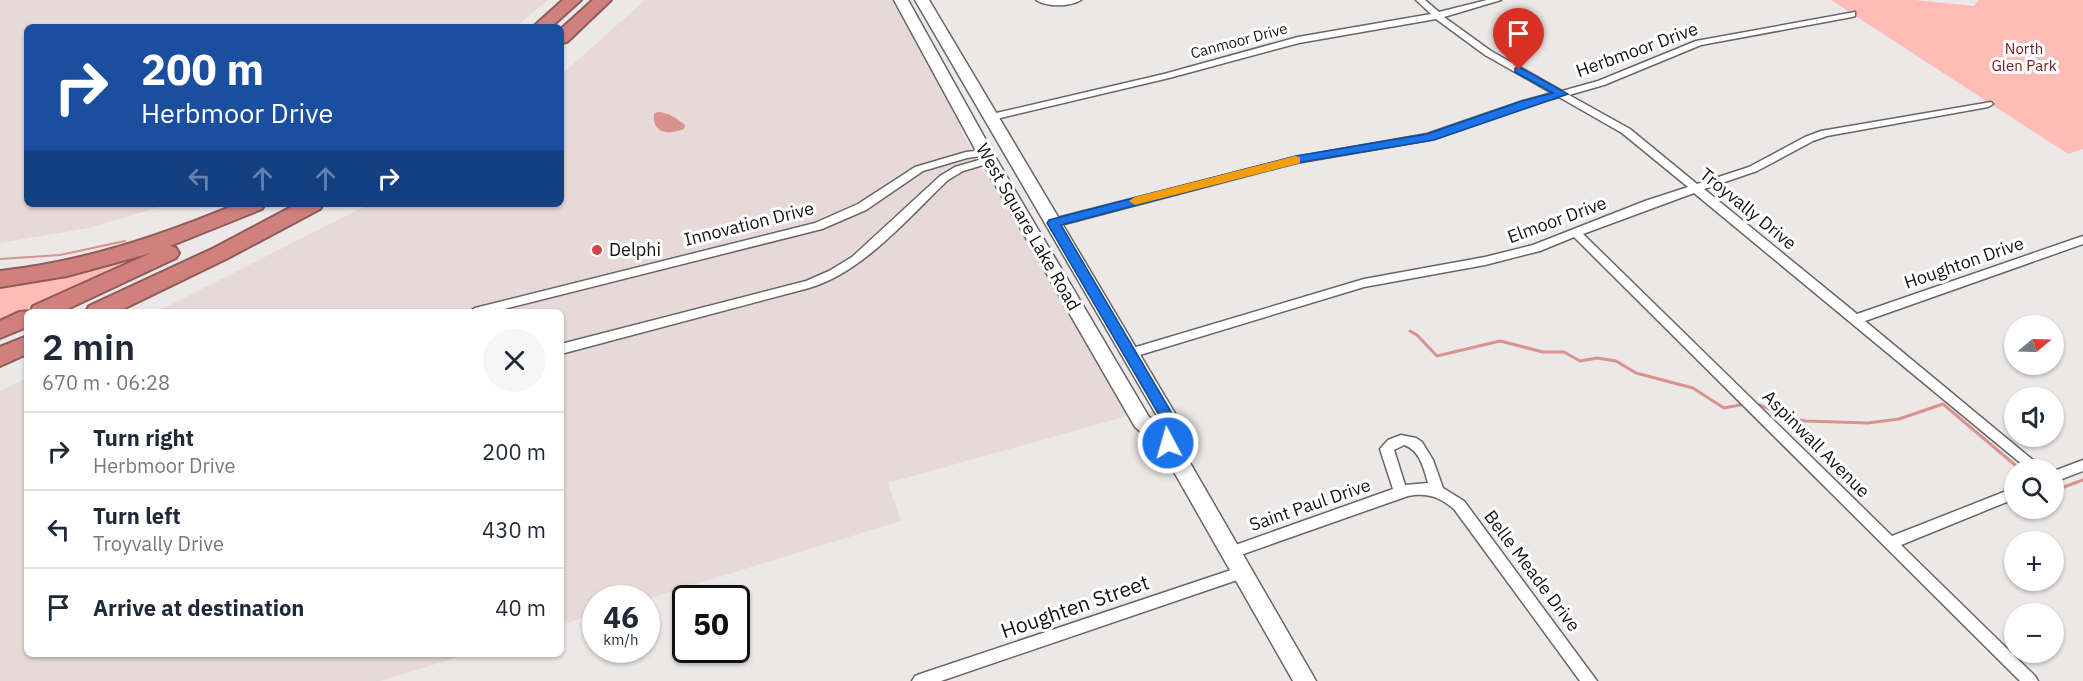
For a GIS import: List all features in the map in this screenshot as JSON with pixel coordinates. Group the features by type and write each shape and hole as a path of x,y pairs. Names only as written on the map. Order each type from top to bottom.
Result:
{"highway":[{"path":"545,24 573,0"},
{"path":"564,35 603,0"},
{"path":"0,279 55,272 123,256 248,207"},
{"path":"48,309 146,265 261,207"},
{"path":"104,309 221,253 307,207"},
{"path":"0,330 24,319"},
{"path":"0,357 24,345"}],"main road":[{"name":"West Square Lake Road","path":"901,0 986,157 1142,422 1168,443 1305,681"},
{"name":"West Square Lake Road","path":"922,0 1166,415 1168,443"},
{"path":"930,54 940,57 954,53"},
{"path":"986,157 1002,150 1013,154"},
{"path":"1123,389 1138,393 1150,388"}],"street":[{"path":"1045,1 1077,0"},
{"name":"Troyvally Drive","path":"1420,0 1488,53 1626,130 2026,459"},
{"name":"Canmoor Drive","path":"992,117 1166,76 1299,40 1438,16 1497,0"},
{"name":"Herbmoor Drive","path":"1053,223 1296,160 1430,137 1526,103 1619,76 1699,43 1852,14"},
{"name":"Elmoor Drive","path":"1130,353 1364,283 1506,256 1577,234 1624,213 1753,169 1825,133 1988,104"},
{"name":"Innovation Drive","path":"487,309 818,226 862,207 919,169 966,155 986,157"},
{"path":"564,348 809,284 856,260 944,178 986,157"},
{"name":"Aspinwall Avenue","path":"1577,234 2030,681"},
{"name":"Houghton Drive","path":"1857,319 2083,240"},
{"name":"Saint Paul Drive","path":"1401,492 1388,449 1396,441 1413,442 1421,448 1437,491"},
{"path":"2064,473 2083,465"},
{"name":"Saint Paul Drive","path":"1232,552 1418,488"},
{"name":"Belle Meade Drive","path":"1418,488 1437,491 1459,505 1589,681"},
{"path":"1891,543 2004,497"},
{"name":"Houghten Street","path":"920,681 1243,572"}],"shaded area":[{"path":"0,0 548,0 520,24 24,24 24,207 159,207 89,228 0,243"},
{"path":"645,0 892,0 948,102 981,170 1001,192 1131,415 888,483 901,521 693,585 672,585 672,591 660,595 660,585 582,585 582,618 564,624 564,309 162,309 364,207 564,207 564,72"},
{"path":"658,112 676,118 685,125 684,129 667,132 659,129 654,121 654,114"},
{"path":"24,379 24,657 458,657 380,681 0,681 0,391"}],"green space":[{"name":"North Glen Park","path":"1831,0 1915,0 1974,6 1979,0 2083,0 2083,149 2068,154"},
{"path":"166,244 151,253 0,321 0,283"}],"waterway":[{"path":"0,259 60,255 125,241"},
{"path":"1410,331 1417,335 1437,356 1500,341 1543,352 1564,352 1580,361 1597,358 1616,361 1636,373 1693,388 1724,408 1740,405"},
{"path":"1760,405 1789,418 1805,421 1868,423 1899,419 1943,404 2008,459"},
{"path":"2064,487 2083,480"}],"slow traffic":[{"path":"1135,201 1295,160"}],"place":[{"name":"Delphi","path":"597,250"}],"route":[{"path":"1168,443 1166,415 1053,223 1296,160 1430,137 1526,103 1562,94 1519,70"}]}
